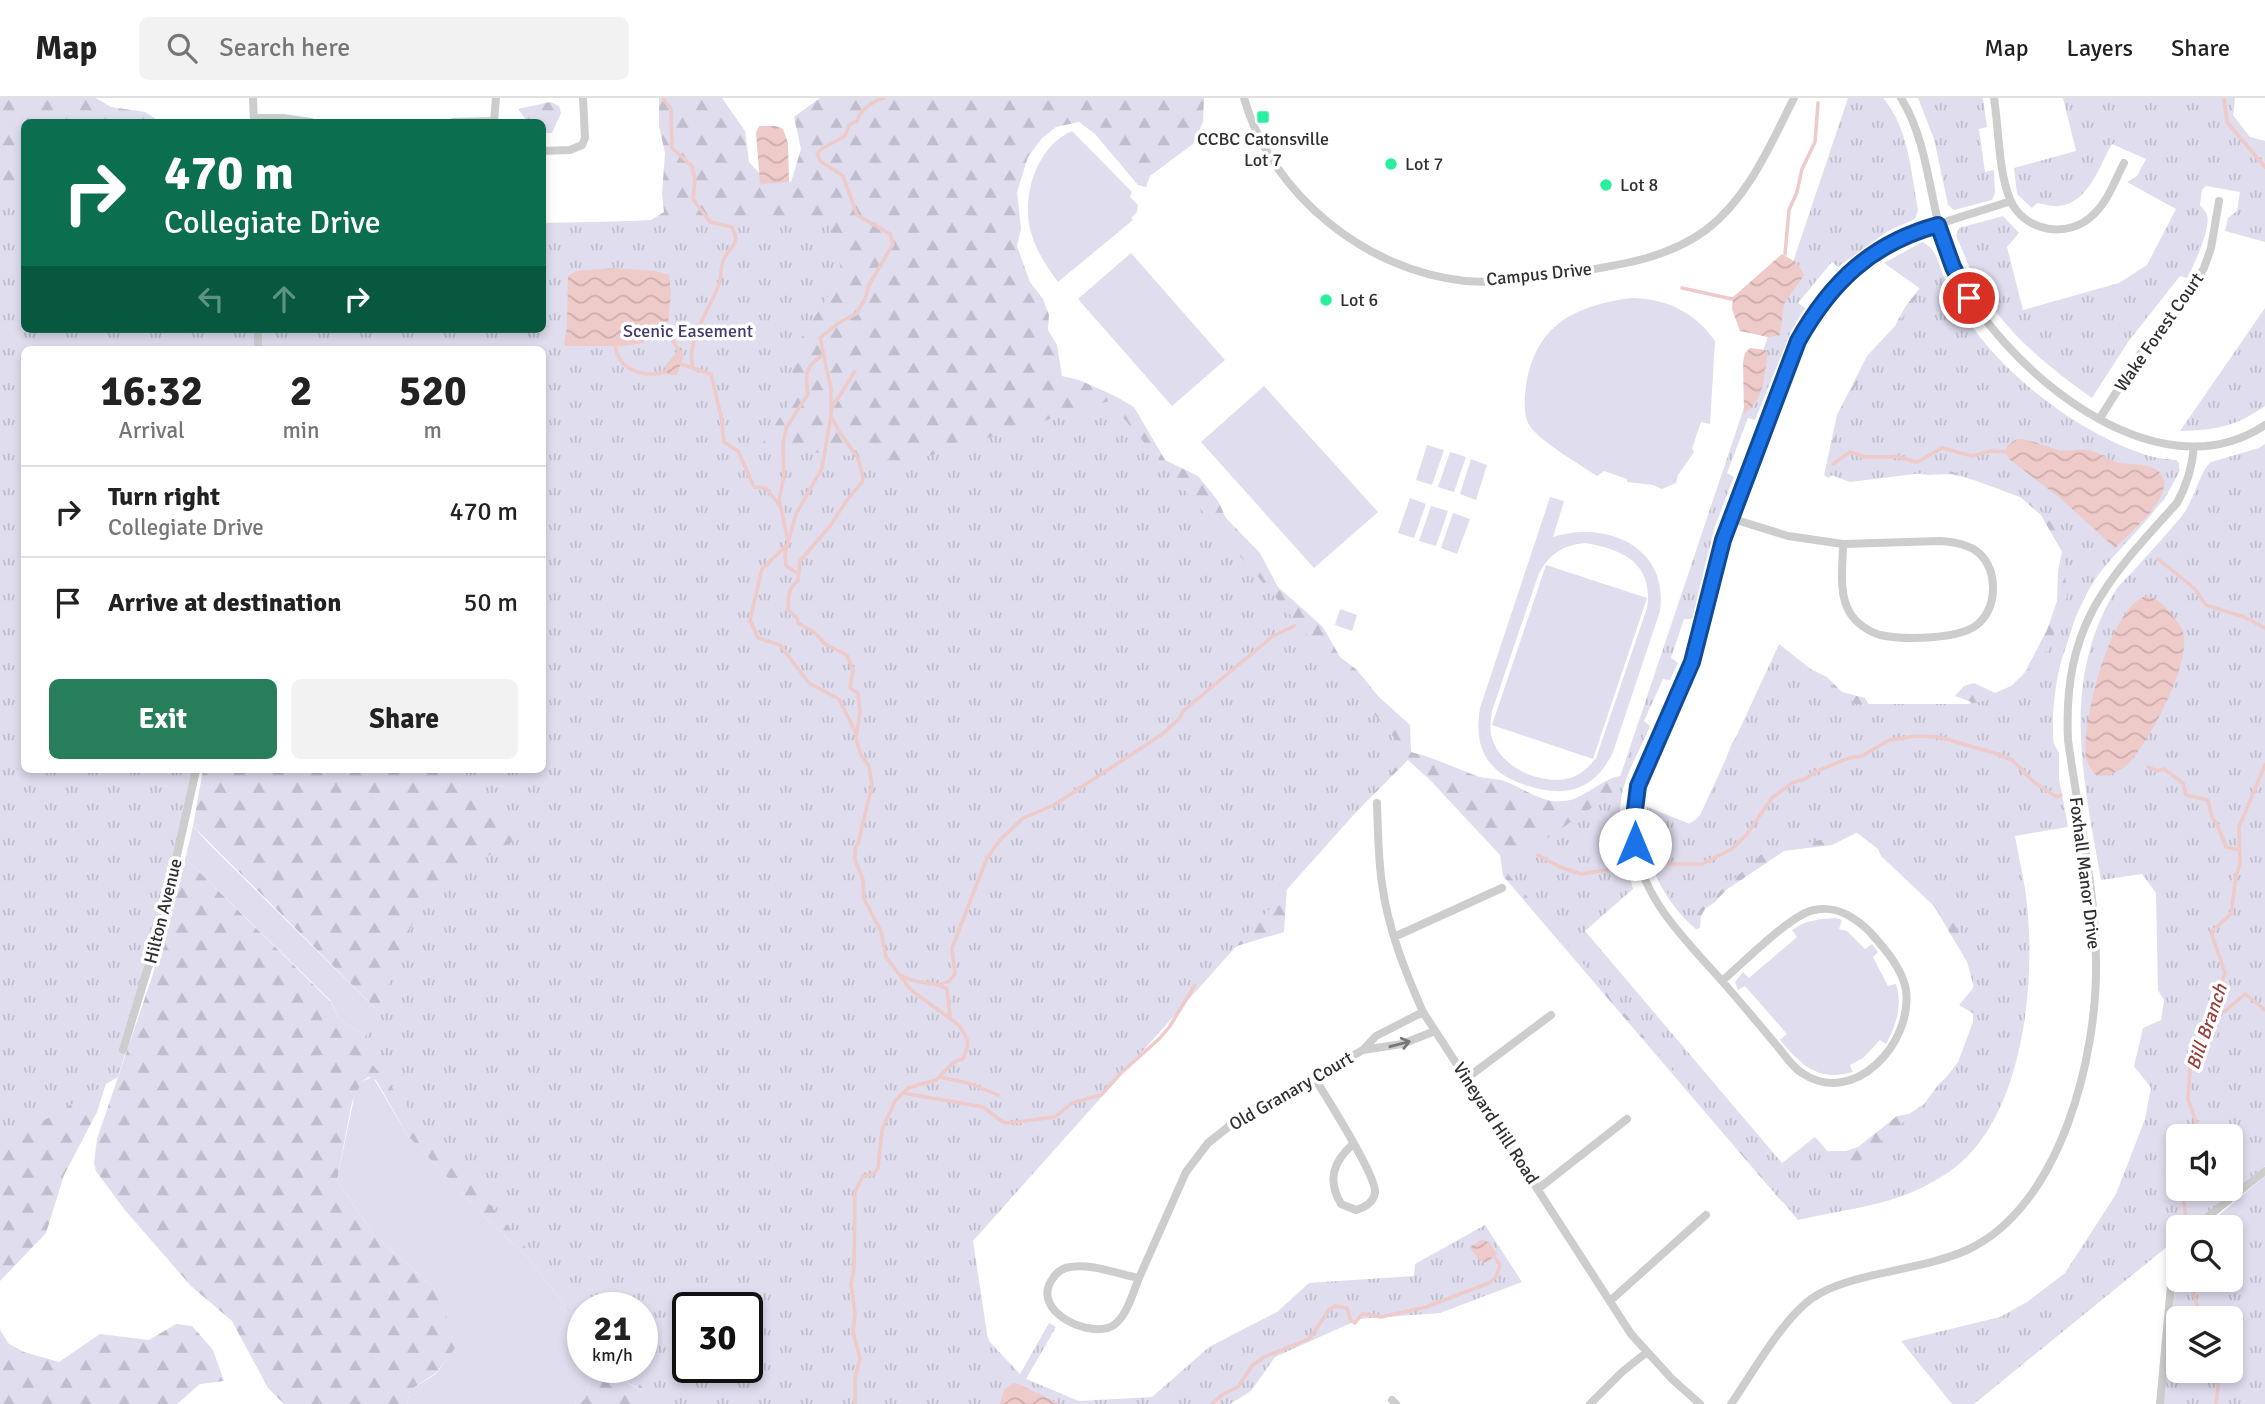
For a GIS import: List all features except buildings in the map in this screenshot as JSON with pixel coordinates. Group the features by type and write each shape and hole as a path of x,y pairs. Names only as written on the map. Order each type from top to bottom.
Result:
{"street":[{"path":"253,98 254,119"},
{"path":"494,119 496,98"},
{"path":"546,151 570,150 582,145 585,138 583,98"},
{"name":"Campus Drive","path":"1244,98 1255,130 1288,181 1330,223 1358,244 1386,259 1440,276 1465,281 1501,282 1638,261 1664,254 1688,243 1728,210 1747,186 1794,98"},
{"path":"1901,98 1919,134 1938,225 1953,267 1969,298 2016,357 2046,383 2100,418 2148,441 2194,447 2221,444 2265,425"},
{"path":"1994,98 2006,187 2011,201 2025,221 2054,230 2082,224 2102,205 2124,163"},
{"path":"268,119 290,119"},
{"path":"1722,981 1804,913 1826,909 1839,911 1863,924 1893,961 1902,977 1906,1008 1903,1026 1886,1055 1870,1069 1841,1083 1825,1083 1799,1072 1722,981 1656,902 1640,866 1633,825 1638,786 1692,662 1730,518 1798,341 1824,299 1846,276 1874,254 1915,231 2011,201"},
{"name":"Wake Forest Court","path":"2100,418 2141,353 2180,307 2196,282 2211,248 2219,201"},
{"name":"Foxhall Manor Drive","path":"1731,1404 1780,1334 1810,1300 1826,1290 1943,1260 1969,1250 2014,1217 2031,1197 2064,1134 2091,1030 2096,963 2092,904 2068,740 2067,713 2075,652 2084,626 2109,580 2177,503 2189,478 2194,447"},
{"path":"1730,518 1788,536 1843,544 1956,542 1981,555 1990,568 1993,598 1988,612 1979,623 1959,634 1878,634 1855,619 1844,600 1843,544"},
{"name":"Hilton Avenue","path":"123,1051 162,922 195,773"},
{"name":"Vineyard Hill Road","path":"1377,803 1382,885 1401,962 1423,1012 1630,1334 1672,1380 1700,1404"},
{"path":"1394,937 1502,888"},
{"name":"Old Granary Court","path":"1139,1278 1088,1267 1068,1267 1055,1274 1050,1281 1047,1297 1054,1311 1062,1318 1093,1330 1103,1330 1116,1324 1139,1278 1186,1172 1202,1150 1242,1116 1363,1050 1377,1036 1423,1012"},
{"path":"1467,1078 1550,1015"},
{"name":"Old Granary Court","path":"1363,1050 1402,1044 1435,1031"},
{"path":"1314,1077 1353,1144 1373,1181 1375,1190 1370,1203 1356,1210 1341,1204 1333,1185 1335,1164 1353,1144"},
{"path":"1538,1189 1628,1119"},
{"path":"2210,1215 2265,1171"},
{"path":"1610,1301 1706,1215"},
{"path":"2160,1404 2170,1292"},
{"path":"1590,1404 1647,1352"}],"green space":[{"path":"0,98 96,98 111,107 145,112 156,119 21,119 21,329 0,273"},
{"name":"Scenic Easement","path":"659,98 722,98 745,131 749,162 760,174 791,182 801,149 794,117 820,98 1204,98 1203,122 1193,144 1150,176 1146,187 1138,185 1095,134 1079,122 1056,127 1042,138 1028,157 1017,192 1021,229 1017,246 1030,282 1043,299 1049,315 1048,330 1057,345 1062,376 1079,380 1134,407 1165,460 1198,476 1218,501 1226,518 1260,553 1278,587 1323,627 1340,657 1357,670 1378,696 1410,725 1411,752 1477,776 1504,781 1541,798 1556,801 1572,799 1609,779 1623,776 1581,929 1782,1165 1830,1151 1846,1151 1858,1147 1897,1116 1909,1114 1924,1104 1939,1084 1963,1061 1972,1033 1974,1014 1959,1005 1974,987 1967,962 1934,906 1881,856 1876,844 1858,832 1832,845 1784,851 1726,890 1705,909 1700,928 1696,929 1679,913 1661,886 1649,848 1695,820 1710,806 1731,745 1753,709 1808,668 1827,677 1842,692 1865,698 1871,708 1970,715 1971,702 1955,696 1964,686 1974,683 1995,693 2018,683 2047,630 2057,601 2062,552 2041,515 2018,495 1952,474 1927,475 1891,470 1839,472 1828,478 1824,475 1837,415 1867,356 1895,326 1920,288 1930,282 2002,368 2053,408 2074,422 2142,457 2176,460 2179,463 2179,471 2164,500 2110,554 2091,584 2076,616 2059,668 2047,688 2051,739 2059,753 2059,799 2014,825 1987,1111 1795,1207 1782,1202 1503,876 1500,855 1408,760 1305,863 1287,887 1284,932 1237,946 1209,965 965,1222 982,1325 996,1355 707,1404 693,1383 763,1383 763,1292 672,1292 672,1352 658,1331 658,1292 629,1292 391,1024 193,826 202,773 546,773 546,346 542,346 542,333 546,333 546,244 578,224 651,220 664,212 662,194 665,153 659,126"},
{"path":"1848,98 1883,98 1892,110 1908,151 1918,210 1915,219 1888,231 1838,267 1832,262 1798,303 1805,308 1792,329 1755,420 1748,418 1727,473 1734,477 1714,529 1692,619 1684,619 1671,658 1678,663 1670,680 1663,679 1644,721 1650,726 1624,786 1620,825 1633,889 1585,931 1782,1163 1815,1137 1846,1172 1929,1100 1958,1062 1973,1022 1973,966 1945,901 1856,832 1763,853 1688,920 1660,881 1655,868 1648,841 1647,807 1695,826 1779,644 1855,704 1968,704 1999,698 2049,649 2067,597 2062,535 2033,502 1947,470 1850,482 1826,473 1846,400 1922,290 1884,263 1922,242 1928,245 1967,319 2006,366 2058,410 2087,428 2146,455 2174,461 2180,470 2155,511 2102,570 2090,588 2070,631 2063,655 2057,679 2053,726 2055,758 2068,827 2015,836 2027,905 2029,976 2018,1055 2006,1093 1990,1127 1968,1156 1941,1177 1917,1190 1877,1204 1798,1220 1503,868 1615,792"},
{"path":"1918,98 1983,98 1987,127 1979,129 1985,172 1994,170 1995,193 1992,200 1954,210 1948,205 1934,139"},
{"path":"2063,98 2235,98 2233,115 2250,137 2265,141 2265,242 2225,231 2228,218 2237,211 2240,192 2206,186 2202,190 2200,205 2207,215 2207,229 2194,265 2187,278 2180,276 2128,342 2092,398 2047,364 1995,311 1972,273 1956,236 1959,228 2003,216 2019,233 2007,247 2023,310 2119,283 2147,265 2176,209 2127,182 2137,176 2146,159 2112,144 2086,191 2069,203 2057,206 2037,203 2032,208 2017,194 2014,168 2076,151"},
{"path":"550,102 559,106 561,113 552,133 546,133 546,119 526,119 518,109"},
{"path":"1072,131 1132,192 1130,197 1138,205 1137,212 1131,218 1133,220 1058,282 1041,257 1032,236 1028,201 1041,159 1060,138"},
{"name":"Scenic Easement","path":"0,181 21,181 21,333 546,333 546,223 733,219 830,222 842,274 793,351 791,401 760,447 909,462 1109,401 1408,754 973,1241 988,1340 1020,1374 1049,1323 1056,1327 1026,1379 1079,1401 1152,1397 1209,1347 1277,1312 1309,1283 1414,1276 1415,1264 1485,1225 1522,1282 1440,1313 1360,1319 1275,1357 1251,1391 1230,1404 656,1404 638,1383 658,1383 658,1292 567,1292 567,1297 367,1058 368,1052 362,1045 426,892 522,836 462,773 546,773 546,346 21,346 21,773 199,773 166,924 118,1077 0,1146"},
{"path":"1131,253 1225,360 1172,406 1078,299"},
{"path":"1631,298 1656,301 1678,309 1698,322 1715,341 1710,424 1701,422 1692,449 1694,452 1678,475 1676,483 1662,489 1653,485 1627,482 1627,479 1604,471 1597,476 1538,435 1529,425 1526,415 1525,392 1531,366 1538,348 1548,334 1560,322 1575,313"},
{"path":"2265,308 2265,406 2244,419 2224,426 2180,431"},
{"path":"1264,386 1378,512 1314,568 1201,442"},
{"path":"2265,444 2265,1166 2243,1184 2243,1124 2166,1124 2166,1201 2223,1201 2206,1215 2166,1215 2166,1248 1974,1404 1952,1404 1901,1341 2000,1317 2027,1302 2065,1273 2116,1194 2145,1119 2151,1088 2134,1066 2143,1028 2161,1020 2164,1000 2158,990 2156,893 2142,874 2101,880 2083,770 2082,698 2087,662 2097,627 2114,593 2186,511 2211,462"},
{"path":"1427,445 1444,450 1432,485 1416,480"},
{"path":"1450,452 1466,457 1454,492 1438,487"},
{"path":"1471,459 1487,465 1476,500 1460,494"},
{"path":"1550,497 1564,501 1553,537 1593,532 1630,543 1644,555 1655,570 1660,588 1660,611 1613,752 1597,775 1588,783 1567,791 1542,790 1508,778 1495,768 1483,751 1478,730 1480,708","holes":["1585,543 1623,555 1633,561 1640,570 1646,580 1647,608 1596,758 1578,775 1570,778 1559,780 1535,777 1513,766 1496,748 1490,724 1492,711 1543,566 1558,551 1570,546"]},
{"path":"1410,498 1426,504 1414,538 1398,533"},
{"path":"1431,506 1448,511 1436,546 1419,541"},
{"path":"1453,513 1470,519 1457,554 1441,548"},
{"path":"1546,565 1647,598 1593,759 1492,725"},
{"path":"1340,609 1357,615 1352,631 1335,625"},
{"path":"193,826 391,1024 365,1042 361,1033 338,1018 331,1001 188,861 183,868"},
{"path":"188,861 331,1002 338,1018 361,1033 365,1042 571,1292 567,1292 567,1308 529,1259 408,1136 376,1080 369,1077 362,1081 352,1102 337,1180 374,1235 435,1289 458,1344 436,1373 410,1390 407,1404 284,1404 268,1388 232,1321 191,1286 124,1209 96,1171 94,1163 97,1139 152,977 183,868"},
{"path":"1835,918 1842,920 1839,929 1847,931 1865,949 1872,944 1878,952 1873,957 1888,986 1896,984 1899,1007 1886,1044 1880,1040 1863,1058 1850,1065 1853,1072 1829,1075 1803,1064 1780,1040 1787,1034 1745,986 1738,990 1735,982 1743,972 1749,978 1797,937 1792,930 1802,924"},
{"path":"0,980 113,1061 97,1112 64,1175 46,1233 0,1281"},
{"path":"373,1077 408,1136 529,1259 567,1308 567,1383 590,1383 585,1399 574,1404 407,1404 410,1390 436,1374 457,1344 435,1289 374,1235 337,1180 355,1093 362,1081"},
{"path":"2265,1176 2265,1404 2162,1404 2166,1369 2166,1383 2243,1383 2243,1306 2173,1306 2175,1292 2243,1292 2243,1215 2219,1215 2236,1201 2243,1201 2243,1195"},
{"path":"176,1324 192,1326 213,1350 224,1381 200,1384 177,1404 0,1404 0,1330 9,1344 24,1352 59,1362 100,1334 149,1340"},
{"path":"590,1383 628,1383 639,1389 633,1383 649,1383 667,1404 574,1404 585,1399"}],"water":[{"path":"759,126 776,126 783,129 788,143 789,182 760,183 756,133"},
{"path":"1782,254 1797,263 1804,275 1784,304 1780,335 1768,337 1740,331 1732,309 1733,297"},
{"path":"614,268 655,271 669,275 671,293 668,322 643,343 622,346 566,346 568,276 576,271"},
{"path":"681,347 683,357 677,375 668,375 665,366"},
{"path":"1750,348 1768,352 1758,399 1744,414 1743,362 1745,353"},
{"path":"2022,439 2059,450 2091,451 2116,462 2150,467 2161,474 2164,489 2154,508 2115,548 2060,498 2009,459 2007,446"},
{"path":"2146,596 2160,602 2181,627 2184,646 2181,663 2167,702 2136,754 2120,770 2097,776 2086,758 2088,720 2093,695 2110,643 2121,621 2133,604"},
{"path":"1481,1240 1489,1242 1497,1254 1486,1263 1478,1259 1470,1247"},
{"path":"1013,1383 1060,1404 1000,1404 1004,1390"}],"waterway":[{"path":"663,98 671,110 672,148 692,166 695,179 693,199 710,222 732,227 735,237 734,244 723,260 719,284 696,336 691,357 693,367"},
{"path":"855,1404 855,1378 860,1358 853,1332 855,1313 851,1285 854,1267 855,1192 863,1176 873,1174 878,1168 882,1130 895,1101 908,1088 936,1080 954,1062 963,1059 968,1045 960,1026 911,990 886,957 881,931 864,899 863,880 855,860 855,848 872,785 869,766 861,755 856,739 860,712 858,693 850,688 853,670 847,655 825,644 814,632 798,623 797,618 788,610 790,590 798,581 800,561 830,526 863,477 858,458 831,416 831,389 820,338 840,322 856,314 893,244 890,234 857,215 843,176 820,161 817,154 845,136 849,125 857,121 868,106 884,98"},
{"name":"Bill Branch","path":"2224,98 2227,122 2265,167"},
{"path":"1785,254 1789,210 1797,192 1802,169 1815,142 1818,103"},
{"path":"1682,288 1732,299"},
{"path":"672,339 678,349"},
{"path":"615,345 621,361 633,370 648,374 665,372"},
{"path":"788,541 779,500 784,475 783,444 786,428 808,394 807,376 810,367 823,355"},
{"path":"681,364 711,374 724,442 738,451 754,487 766,488 780,506"},
{"path":"832,408 855,371"},
{"path":"797,573 786,566 785,553 796,514 822,468 831,416"},
{"path":"1833,464 1850,452 1865,457 1898,457 1917,462 1942,448 1972,456 1991,451 2006,452"},
{"path":"789,543 762,569 750,620 758,638 780,645 809,683 839,699 856,733"},
{"path":"2158,559 2194,588 2206,605 2244,617 2265,628"},
{"path":"939,985 949,981 955,974 952,948 987,858 1000,840 1023,818 1054,805 1161,735 1179,719 1183,711 1273,636 1294,626"},
{"path":"1664,864 1702,864 1732,849 1747,834 1772,798 1792,783 1849,758 1862,756 1889,740 1917,736 1939,737 1994,753 2012,760 2035,783 2057,797 2061,795"},
{"name":"Bill Branch","path":"2197,1124 2188,1099 2190,1069 2195,1049 2210,1023 2225,973 2211,932 2231,914 2240,864 2239,827 2265,765"},
{"path":"2148,767 2157,771 2164,769 2183,783 2186,795 2208,800 2212,817 2226,847 2239,850"},
{"path":"1538,855 1581,874 1619,868"},
{"path":"902,976 947,989 950,1016"},
{"path":"903,1093 983,1107 1003,1122 1009,1123 1055,1117 1072,1103 1101,1095 1160,1038 1195,985"},
{"path":"2212,1022 2245,994 2265,1010"},
{"path":"939,1077 968,1083 998,1095"},
{"name":"Bill Branch","path":"2184,1201 2186,1215"},
{"path":"1212,1404 1223,1394 1238,1387 1252,1366 1264,1357 1309,1339 1329,1310 1335,1306 1347,1308 1351,1321 1355,1323 1362,1314 1381,1317 1426,1307 1489,1283 1496,1277 1500,1265 1495,1258"},
{"name":"Bill Branch","path":"2193,1292 2197,1306"},
{"name":"Bill Branch","path":"2216,1404 2218,1383"}],"place":[{"name":"CCBC Catonsville Lot 7","path":"1263,117"},
{"name":"Lot 7","path":"1391,164"},
{"name":"Lot 8","path":"1606,185"},
{"name":"Lot 6","path":"1326,300"}],"route":[{"path":"1635,844 1633,825 1638,786 1692,662 1730,518 1798,341 1811,318 1824,299 1854,268 1898,239 1938,225 1953,267 1969,298"}]}
